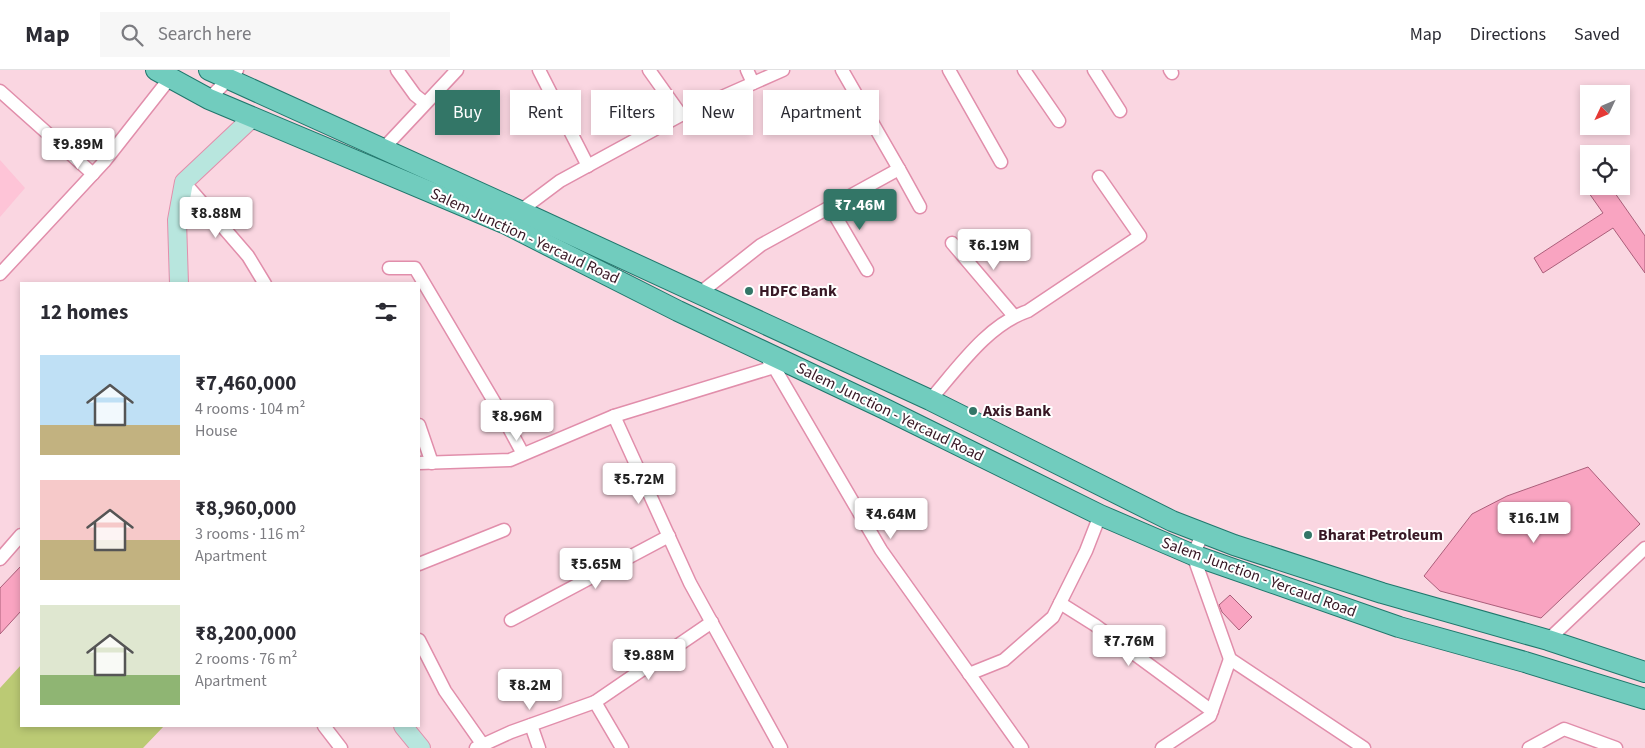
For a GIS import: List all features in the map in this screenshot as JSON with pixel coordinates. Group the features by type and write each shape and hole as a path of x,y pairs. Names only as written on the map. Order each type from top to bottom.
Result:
{"main road":[{"path":"208,70 232,74 383,149 930,400 1172,521 1234,545 1382,593 1548,640 1645,672"},
{"name":"Salem Junction - Yercaud Road","path":"163,74 209,99 504,223 678,311 755,346 1100,515 1193,555 1399,627 1525,662 1645,699"},
{"path":"755,346 771,326"}],"street":[{"path":"397,70 415,95 425,103"},
{"path":"383,149 457,70"},
{"path":"539,70 588,166"},
{"path":"649,70 681,115"},
{"path":"747,70 753,83"},
{"path":"520,211 560,181 681,115 783,70"},
{"path":"842,70 920,207"},
{"path":"949,70 1001,162"},
{"path":"1024,70 1059,121"},
{"path":"1094,70 1120,111"},
{"path":"0,274 104,162 163,74"},
{"path":"209,99 232,74"},
{"path":"0,91 93,174"},
{"path":"179,282 177,220 184,182 253,116"},
{"path":"700,293 761,245 899,169"},
{"path":"930,400 983,341 1014,316 1028,311 1140,236 1099,177"},
{"path":"184,182 248,256 264,282"},
{"path":"830,207 866,270"},
{"path":"952,244 1014,316"},
{"path":"389,268 416,268 523,454"},
{"path":"755,346 774,367 881,550 1022,748"},
{"path":"420,463 510,460 614,416 774,367"},
{"path":"614,416 690,583 782,748"},
{"path":"420,428 432,463"},
{"path":"969,674 1004,660 1054,617 1086,551 1100,515"},
{"path":"420,564 504,530"},
{"path":"1203,533 1193,555 1230,659 1364,748"},
{"path":"0,559 20,536"},
{"path":"511,620 669,536"},
{"path":"1548,640 1645,548"},
{"path":"1060,603 1095,625 1212,710"},
{"path":"420,642 445,692 480,746 595,702 712,622"},
{"path":"1162,748 1210,716 1230,659"},
{"path":"595,702 622,748"},
{"path":"531,725 539,748"},
{"path":"325,727 342,748"},
{"path":"404,727 420,748"},
{"path":"1529,748 1564,729 1616,748"},
{"path":"1551,736 1557,748"}],"shaded area":[{"path":"0,160 25,188 0,217"}],"green space":[{"path":"20,666 20,727 163,727 143,748 0,748 0,688"}],"building":[{"path":"1590,195 1616,195 1645,236 1645,273 1613,228 1543,273 1534,258 1603,213"},
{"path":"1588,467 1640,524 1541,618 1440,591 1424,576 1472,514 1507,496"},
{"path":"20,567 20,612 0,634 0,588"},
{"path":"1230,595 1252,617 1239,630 1222,612 1219,605"}],"place":[{"name":"HDFC Bank","path":"749,291"},
{"name":"Axis Bank","path":"973,411"},
{"name":"Bharat Petroleum","path":"1308,535"}]}
